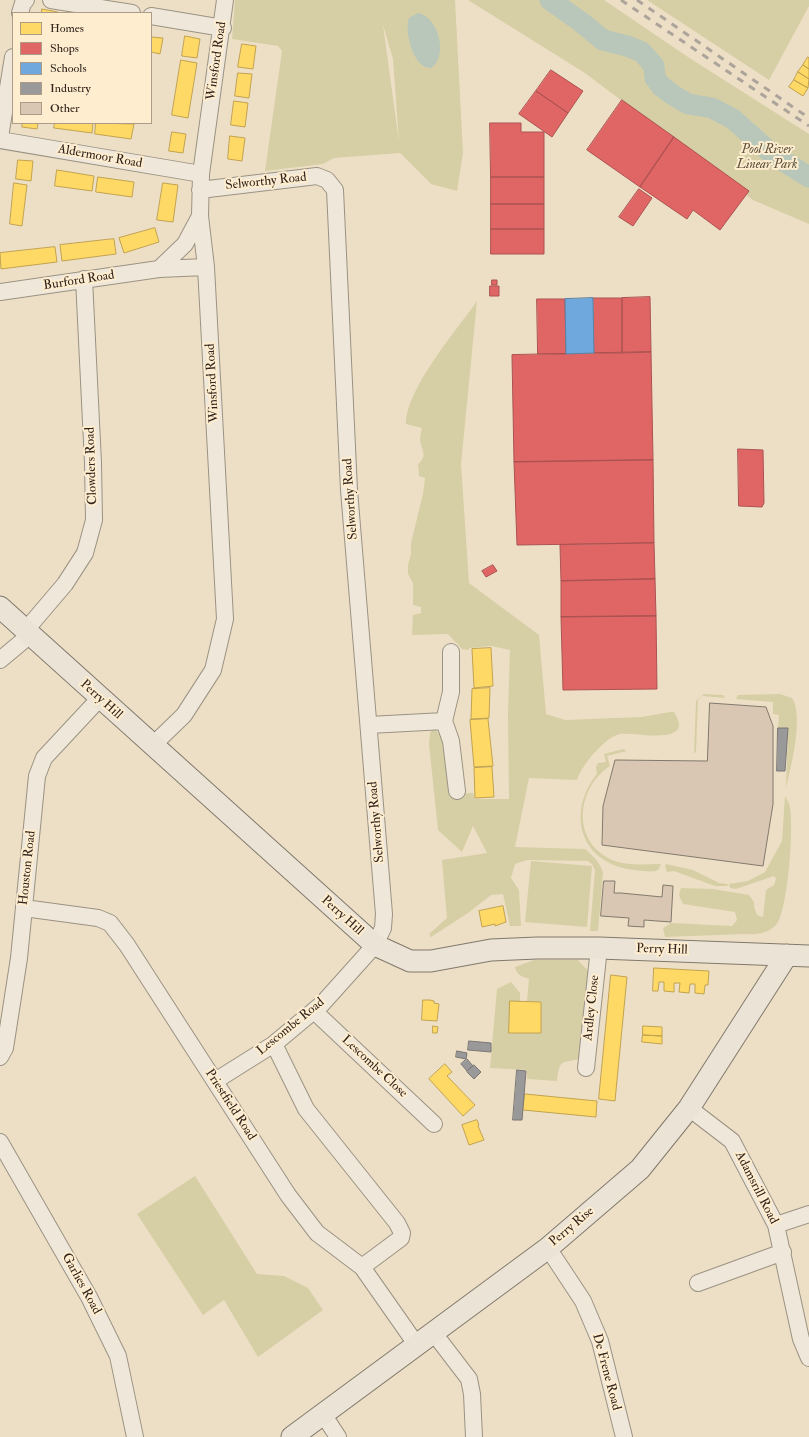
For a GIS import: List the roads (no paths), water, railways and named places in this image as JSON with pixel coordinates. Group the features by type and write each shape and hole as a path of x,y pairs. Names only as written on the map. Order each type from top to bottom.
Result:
{"main road":[{"name":"Perry Hill","path":"0,607 99,699 374,945 410,961 432,961 491,950 599,948 809,956"},
{"name":"Perry Rise","path":"292,1437 548,1248 640,1169 688,1108 787,955"}],"street":[{"path":"20,12 26,0"},
{"path":"51,0 126,12"},
{"name":"Winsford Road","path":"153,746 184,715 213,670 225,619 206,267 200,216 200,182 226,0"},
{"path":"152,16 223,28"},
{"path":"0,132 12,63"},
{"name":"Aldermoor Road","path":"0,132 200,182"},
{"name":"Selworthy Road","path":"200,182 317,176 327,180 335,190 349,490 384,914 383,928 374,945"},
{"path":"159,269 185,244 200,216"},
{"name":"Burford Road","path":"0,292 159,269 206,267"},
{"name":"Clowders Road","path":"0,660 27,633 65,584 85,553 94,520 93,463 84,279"},
{"path":"451,652 452,686 444,721 452,746 457,791"},
{"name":"Houston Road","path":"0,1057 5,1048 12,1008 24,908 37,776 44,758 99,699"},
{"path":"369,725 444,721"},
{"name":"Priestfield Road","path":"24,908 98,918 110,923 127,945 288,1195 317,1233 362,1267 416,1344"},
{"name":"Lescombe Road","path":"215,1081 274,1044 314,1011 374,945"},
{"name":"Ardley Close","path":"586,1068 599,948"},
{"name":"Lescombe Close","path":"314,1011 434,1124"},
{"path":"274,1044 306,1109 402,1233 401,1238 362,1267"},
{"name":"Adamsrill Road","path":"688,1108 732,1141 776,1225 801,1339 809,1358"},
{"name":"Garlies Road","path":"0,1142 89,1297 118,1356 135,1437"},
{"path":"776,1225 809,1214"},
{"name":"De Frene Road","path":"548,1248 582,1301 600,1341 624,1437"},
{"path":"698,1283 782,1252"},
{"path":"433,1332 469,1379 472,1394 474,1437"},
{"path":"323,1414 338,1437"}],"waterway":[{"path":"550,0 603,40 627,46 642,52 654,66 655,78 661,86 673,95 688,104 712,108 733,119 772,154 809,177"}],"railway":[{"path":"621,0 809,126"},
{"path":"637,0 809,118"}],"park label":[{"name":"Pool River Linear Park","path":"767,158"}]}
